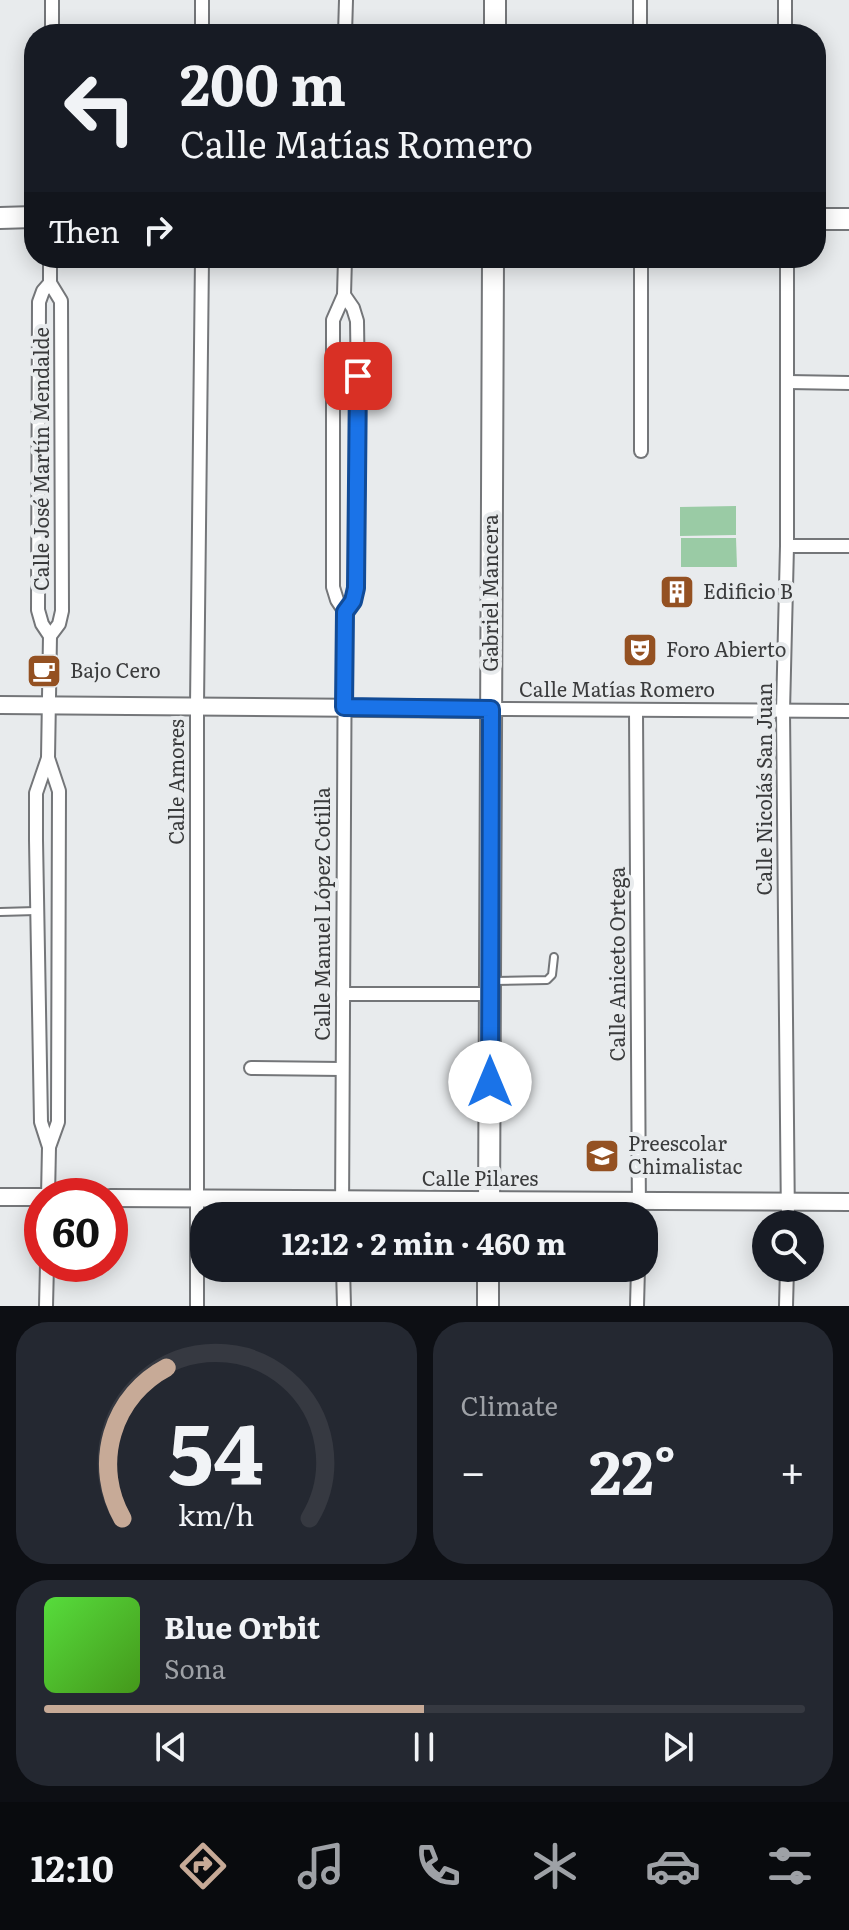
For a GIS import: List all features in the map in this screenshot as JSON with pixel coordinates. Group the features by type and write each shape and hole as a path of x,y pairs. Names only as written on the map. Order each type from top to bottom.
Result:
{"main road":[{"path":"495,0 495,24"},
{"path":"0,218 24,217"},
{"path":"826,219 849,219"},
{"name":"Gabriel Mancera","path":"489,1202 493,268"},
{"path":"488,1282 488,1306"}],"street":[{"path":"52,0 52,24"},
{"path":"202,0 202,24"},
{"path":"345,24 346,0"},
{"path":"640,0 640,24"},
{"path":"785,0 785,24"},
{"name":"Calle José Martín Mendalde","path":"50,268 50,283 61,301 62,611 59,624 50,636"},
{"name":"Calle Amores","path":"197,1306 197,706 202,268"},
{"name":"Calle Manuel López Cotilla","path":"342,1202 345,612 333,587 333,320 344,295 345,268"},
{"path":"641,268 641,451"},
{"name":"Calle Nicolás San Juan","path":"787,268 787,546 783,711 789,1210"},
{"name":"Calle José Martín Mendalde","path":"49,1147 41,1122 38,1069 36,793 48,758 50,636 42,624 38,595 39,302 50,283"},
{"name":"Calle Manuel López Cotilla","path":"344,295 357,321 359,459 356,588 353,601 345,612"},
{"path":"788,382 849,383"},
{"path":"333,459 359,459"},
{"path":"787,546 849,546"},
{"name":"Calle Matías Romero","path":"0,705 849,711"},
{"name":"Calle Aniceto Ortega","path":"636,711 639,1202"},
{"name":"Calle José Martín Mendalde","path":"48,758 59,791 60,840 60,1069 58,1122 49,1147 48,1178"},
{"path":"36,840 60,840"},
{"path":"37,964 60,964"},
{"path":"343,994 490,987"},
{"path":"251,1068 342,1069"},
{"path":"38,1069 60,1069"},
{"path":"0,1197 24,1197"},
{"name":"Calle Pilares","path":"128,1198 342,1198 401,1202"},
{"name":"Calle Pilares","path":"658,1206 849,1202"},
{"path":"46,1306 47,1282"},
{"path":"343,1282 344,1306"},
{"path":"637,1306 638,1282"},
{"path":"786,1306 787,1282"}],"lane":[{"path":"0,912 37,911"},
{"path":"490,987 547,980 552,975 554,957"}],"green space":[{"path":"736,506 736,535 680,536 680,507"},
{"path":"681,538 736,538 737,567 681,567"}],"place":[{"name":"Edificio B","path":"677,592"},
{"name":"Foro Abierto","path":"640,650"},
{"name":"Bajo Cero","path":"44,671"},
{"name":"Preescolar Chimalistac","path":"602,1156"}],"route":[{"path":"358,376 356,588 353,601 345,612 344,707 491,709 490,1082"}]}
